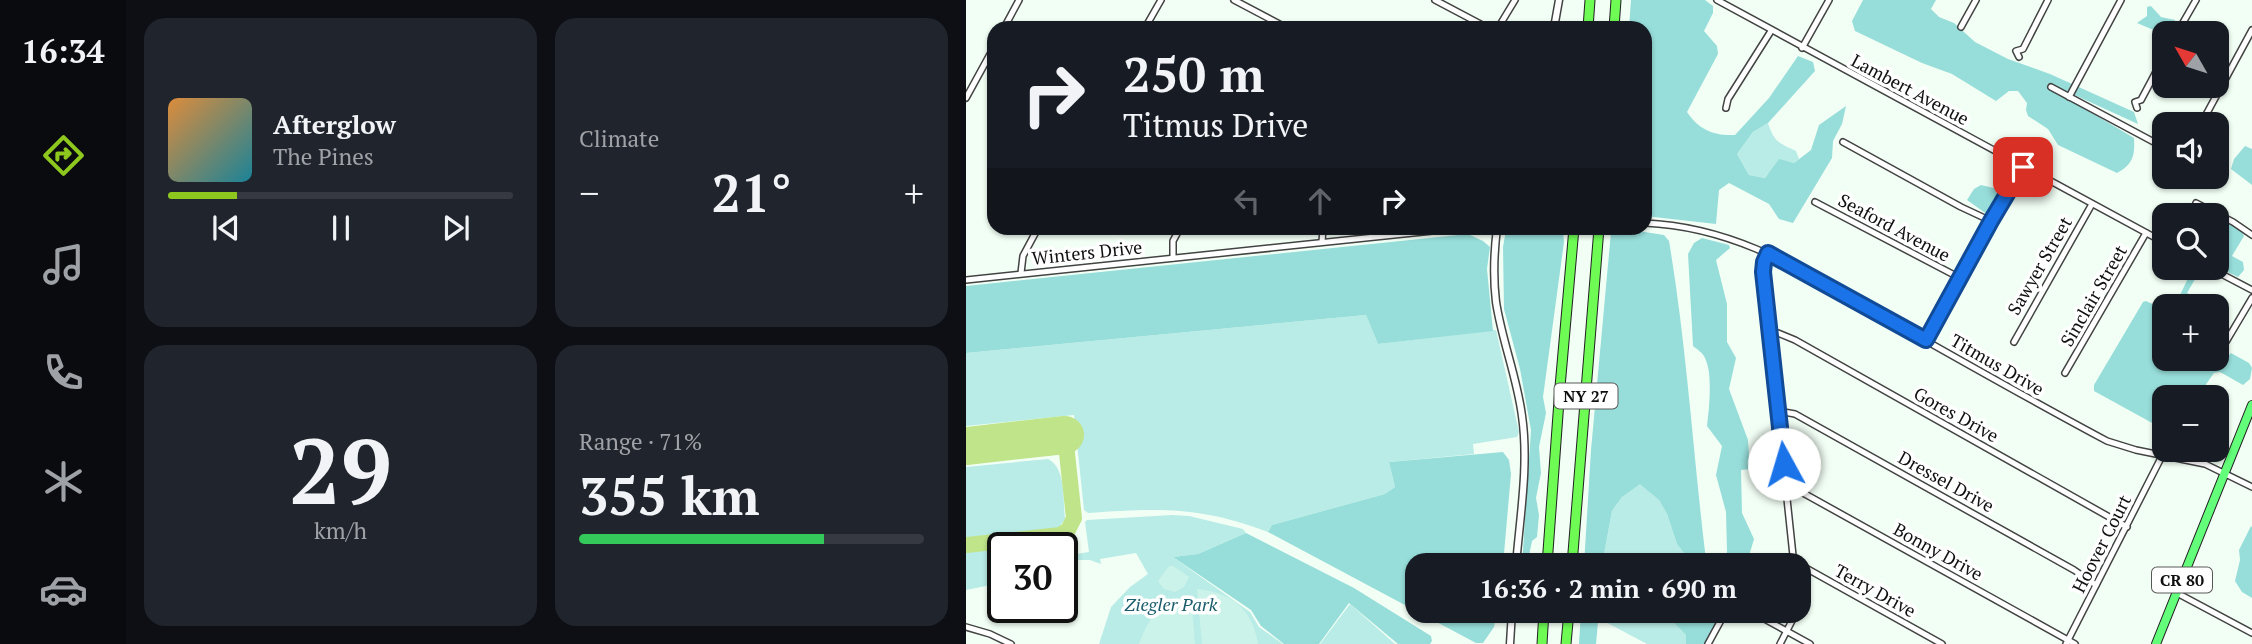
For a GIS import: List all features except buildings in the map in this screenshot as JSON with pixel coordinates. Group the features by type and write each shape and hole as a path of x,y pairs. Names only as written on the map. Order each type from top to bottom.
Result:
{"highway":[{"path":"1588,21 1590,0"},
{"path":"1614,21 1616,0"},
{"name":"NY 27","path":"1548,553 1573,235"},
{"name":"NY 27","path":"1573,553 1598,235"},
{"path":"1542,644 1543,623"},
{"path":"1566,644 1568,623"}],"main road":[{"name":"CR 80","path":"2156,644 2252,405"}],"street":[{"path":"1008,21 1019,0"},
{"path":"1149,21 1161,0"},
{"path":"1234,0 1274,21"},
{"path":"1435,0 1445,2 1476,21"},
{"path":"1502,21 1515,0"},
{"path":"1555,21 1559,0"},
{"name":"Lambert Avenue","path":"1717,0 2152,236"},
{"path":"1802,48 1829,0"},
{"path":"1961,27 1976,0"},
{"path":"2023,48 2048,0"},
{"path":"2069,97 2121,0"},
{"path":"2184,21 2196,0"},
{"path":"2208,112 2252,30"},
{"path":"1726,108 1728,99 1771,31"},
{"path":"966,98 987,60"},
{"path":"2141,100 2152,79"},
{"path":"2051,87 2152,141"},
{"path":"1843,142 1991,221"},
{"path":"1926,340 2023,167"},
{"name":"Seaford Avenue","path":"1815,202 1960,278"},
{"name":"Sawyer Street","path":"2014,342 2092,204"},
{"path":"2229,220 2252,235"},
{"name":"Titmus Drive","path":"1652,223 1703,231 1768,253 2107,441 2152,454"},
{"name":"Sinclair Street","path":"2065,373 2146,233"},
{"path":"1021,273 1023,256 1034,235"},
{"path":"1173,258 1173,241 1176,235"},
{"path":"1322,235 1322,242"},
{"name":"Winters Drive","path":"966,280 1392,235"},
{"path":"1496,235 1494,266 1498,314 1524,428 1517,553"},
{"path":"1768,253 1763,272 1793,553"},
{"path":"2229,278 2252,290"},
{"path":"2229,338 2252,298"},
{"name":"Gores Drive","path":"1771,334 1778,333 1795,340 2127,527"},
{"name":"Dressel Drive","path":"1779,411 1795,414 2074,570 2096,585"},
{"name":"Hoover Court","path":"2067,642 2159,462"},
{"name":"Titmus Drive","path":"2199,462 2252,487"},
{"name":"Bonny Drive","path":"1787,491 1794,490 1805,494 2067,642 2075,644"},
{"name":"Terry Drive","path":"1811,570 1942,644"},
{"path":"2177,593 2252,633"},
{"path":"1510,644 1511,623"},
{"path":"1708,644 1719,623"},
{"path":"1772,623 1810,644"},
{"path":"1780,644 1791,623"},
{"path":"966,627 1011,644"}],"green space":[{"path":"1768,123 1775,138 1796,151 1799,159 1794,163 1779,160 1765,178 1749,175 1737,154 1753,132"},
{"path":"1366,315 1378,344 1496,330 1519,432 1517,437 1473,444 1474,454 1389,462 1395,487 1385,494 1272,525 1268,532 1200,513 1136,510 1088,513 1084,510 1074,415 966,426 966,353"},
{"path":"1048,459 1054,463 1061,477 1065,519 1052,531 987,532 987,538 966,540 966,467"},
{"path":"1640,483 1659,500 1667,514 1677,544 1685,553 1604,553 1612,511 1622,497"},
{"name":"Ziegler Park","path":"1172,515 1189,516 1243,529 1246,533 1198,554 1173,557 1250,612 1259,627 1283,644 1099,644 1111,607 1130,587 1148,574 1136,553 1100,559 1101,564 1078,560 1078,554 1089,552 1085,522"},
{"path":"987,549 987,586 966,590 966,551"},
{"path":"1169,566 1189,577 1184,587 1175,592 1164,589 1158,581"},
{"path":"1197,589 1221,594 1239,605 1251,621 1258,644 1202,644"},
{"path":"1191,596 1195,644 1139,644 1147,625 1158,611 1171,602"},
{"path":"1350,604 1395,644 1320,644"},
{"path":"1607,623 1674,623 1686,635 1686,644 1647,644"}],"shaded area":[{"path":"1631,0 1705,0 1713,6 1713,13 1704,31 1717,46 1718,54 1687,112 1702,127 1714,133 1735,135 1769,98 1798,56 1813,62 1815,71 1768,123 1753,132 1737,154 1749,175 1765,178 1779,159 1794,163 1811,150 1819,125 1846,106 1842,124 1833,141 1832,158 1793,223 1779,219 1769,204 1729,183 1719,190 1716,224 1652,217 1652,21 1630,21"},
{"path":"1863,0 1936,0 1931,9 1939,17 1954,23 1975,42 2008,59 2050,74 2134,112 2138,124 2057,87 2067,98 2134,138 2130,163 2117,173 2058,145 2048,129 2028,116 2027,103 2018,91 2009,91 1996,101 1952,74 1922,63 1855,31 1852,21"},
{"path":"2151,6 2161,17 2175,21 2152,21 2152,29 2137,23 2147,16 2147,7"},
{"path":"2245,146 2252,149 2252,185 2231,169 2234,159"},
{"path":"1981,185 2002,190 2002,196 1988,215 1967,200 1974,189"},
{"path":"2229,223 2242,230 2244,236 2232,256 2243,262 2244,270 2238,277 2229,273"},
{"path":"1470,235 1490,247 1487,269 1493,331 1378,344 1366,315 966,353 966,286"},
{"path":"1505,235 1563,235 1543,397 1546,413 1539,447 1541,473 1536,498 1539,515 1537,537 1532,541 1530,553 1523,553 1531,430 1520,369 1504,309"},
{"path":"1611,235 1664,235 1669,241 1675,281 1705,553 1684,553 1677,544 1667,514 1659,500 1640,484 1622,497 1612,511 1604,553 1585,553 1591,450"},
{"path":"1702,238 1729,245 1730,248 1716,260 1727,304 1727,342 1736,358 1729,389 1748,440 1750,469 1741,470 1742,513 1754,539 1750,553 1727,553 1726,512 1716,475 1722,446 1707,426 1709,373 1704,356 1693,346 1688,254 1694,243"},
{"path":"2187,280 2195,280 2187,293 2189,294 2180,294"},
{"path":"2143,302 2152,304 2152,371 2229,371 2231,353 2249,363 2252,368 2250,379 2243,385 2220,372 2214,373 2206,385 2152,385 2152,423 2094,391 2094,385"},
{"path":"1503,452 1509,460 1511,474 1504,553 1405,553 1405,605 1268,532 1272,525 1385,494 1395,487 1389,462"},
{"path":"2251,526 2252,598 2242,592 2235,581 2240,560 2239,550"},
{"path":"1246,533 1354,588 1405,620 1405,623 1410,623 1431,636 1432,641 1430,644 1398,644 1349,603 1319,644 1284,644 1261,626 1251,610 1173,557 1198,554"},
{"path":"1439,623 1495,623 1483,643 1476,643"},
{"path":"1580,623 1598,623 1596,644 1579,644"},
{"path":"1674,623 1718,623 1705,644 1686,644 1686,635"}],"taxiway":[{"path":"966,545 1060,535 1068,530 1074,518 1065,435"}],"runway":[{"path":"966,446 1065,435"}],"route":[{"path":"1784,464 1763,272 1768,253 1926,340 2023,167"}]}
